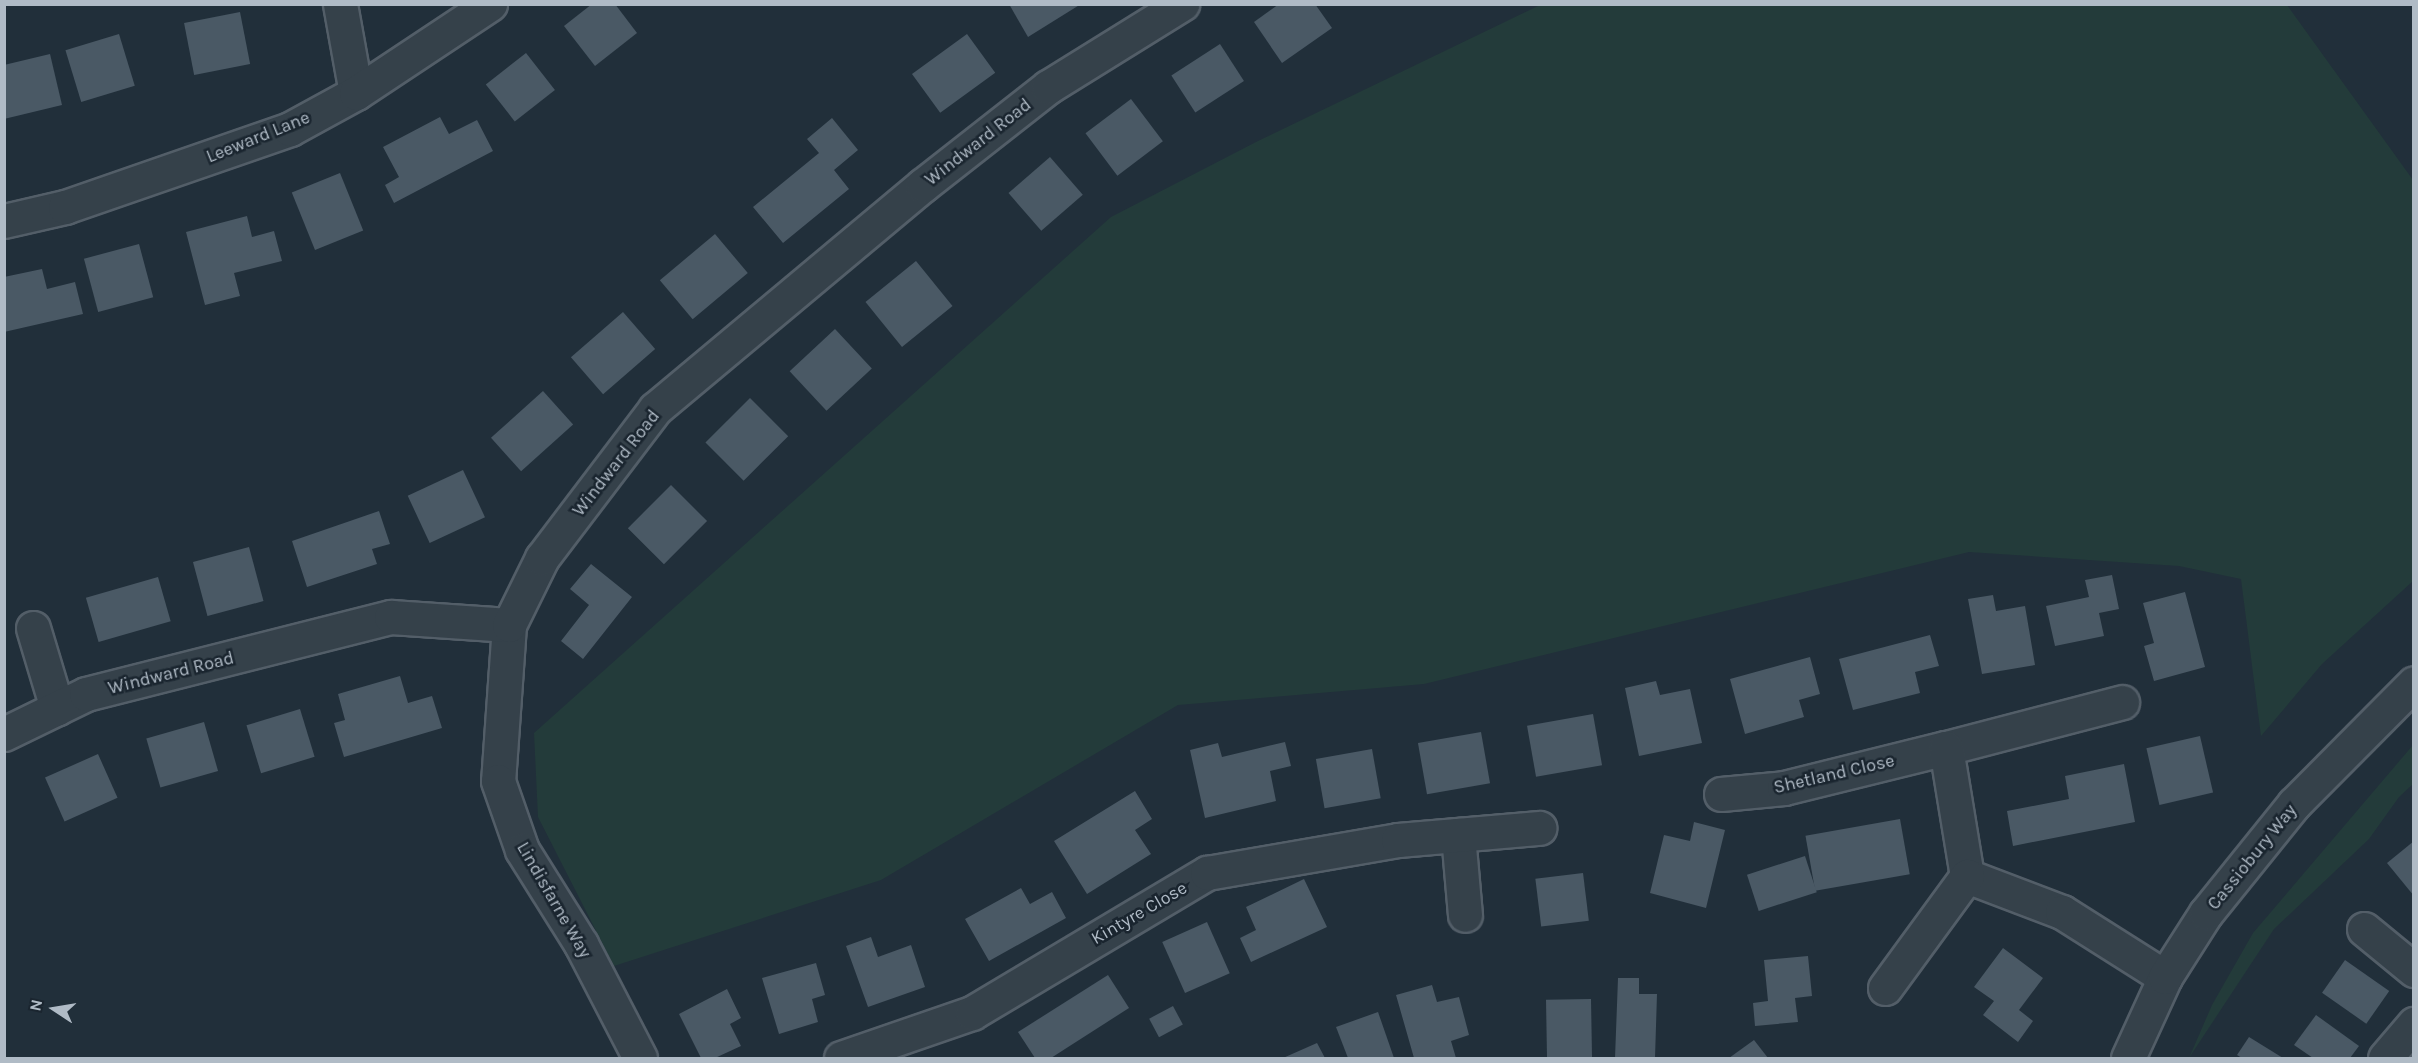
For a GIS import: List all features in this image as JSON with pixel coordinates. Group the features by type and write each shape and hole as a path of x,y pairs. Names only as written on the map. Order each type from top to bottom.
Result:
{"street":[{"path":"340,4 356,93"},
{"name":"Leeward Lane","path":"4,222 65,207 290,129 356,93 490,4"},
{"name":"Windward Road","path":"4,734 86,694 391,617 509,625 542,558 655,409 923,185 1039,94 1182,4"},
{"name":"Lindisfarne Way","path":"509,625 498,781 522,850 581,944 640,1059"},
{"path":"33,628 57,708"},
{"name":"Cassiobury Way","path":"2128,1059 2164,977 2206,913 2294,804 2414,683"},
{"name":"Shetland Close","path":"1721,794 1784,788 2122,702"},
{"path":"1885,988 1967,876 1946,748"},
{"name":"Kintyre Close","path":"841,1059 972,1013 1207,873 1398,840 1539,828"},
{"path":"1458,835 1465,915"},
{"path":"1967,876 2062,912 2164,977"},
{"path":"2364,929 2414,970"},
{"path":"2385,1059 2414,1024"}],"green space":[{"path":"1542,4 2287,5 2413,180 2413,581 2322,664 2261,736 2241,579 2179,566 1969,552 1424,684 1178,705 881,880 614,966 538,817 534,733 1111,217 1256,142"},
{"path":"2413,745 2413,784 2399,797 2369,839 2274,929 2189,1058 2212,1005 2253,933"}],"building":[{"path":"592,4 615,4 637,33 595,66 564,26"},
{"path":"1009,4 1081,4 1028,37"},
{"path":"1279,4 1315,4 1332,28 1282,63 1254,22"},
{"path":"240,12 250,64 194,75 184,23"},
{"path":"119,34 135,86 81,102 65,50"},
{"path":"967,34 995,73 940,113 912,74"},
{"path":"1220,44 1244,81 1195,112 1171,76"},
{"path":"526,53 555,90 515,121 486,84"},
{"path":"50,54 62,105 4,119 4,65"},
{"path":"1131,99 1163,141 1117,176 1085,133"},
{"path":"440,117 449,134 477,120 493,151 394,203 385,185 399,177 383,147"},
{"path":"832,118 858,150 834,170 849,189 783,243 753,207 819,153 807,139"},
{"path":"1050,157 1083,195 1041,231 1008,193"},
{"path":"340,173 363,230 315,250 292,192"},
{"path":"247,216 252,237 274,231 282,261 234,273 240,296 205,305 186,232"},
{"path":"715,234 748,273 693,319 660,280"},
{"path":"139,244 153,297 98,312 84,259"},
{"path":"916,261 953,306 902,347 865,302"},
{"path":"42,269 47,289 75,282 83,314 4,332 4,277"},
{"path":"623,312 655,349 603,394 571,357"},
{"path":"835,329 872,368 826,411 790,371"},
{"path":"543,391 573,424 521,471 491,438"},
{"path":"750,398 788,436 744,481 705,443"},
{"path":"463,470 485,517 430,543 408,496"},
{"path":"671,485 707,521 664,564 628,528"},
{"path":"379,511 390,544 372,549 377,564 307,587 292,541"},
{"path":"249,547 263,601 207,616 193,562"},
{"path":"591,564 632,597 583,659 561,641 589,605 570,589"},
{"path":"2112,575 2119,609 2099,613 2104,636 2055,646 2046,606 2089,597 2085,580"},
{"path":"158,577 171,621 99,642 86,598"},
{"path":"2185,592 2205,667 2154,681 2144,646 2154,643 2143,603"},
{"path":"1993,595 1996,611 2025,606 2035,665 1982,674 1968,599"},
{"path":"1930,635 1939,666 1915,672 1920,693 1853,710 1839,659"},
{"path":"1810,657 1820,694 1799,700 1804,717 1745,734 1730,679"},
{"path":"400,676 408,703 432,696 442,728 344,757 334,723 345,720 338,694"},
{"path":"1656,681 1660,695 1690,689 1702,743 1639,756 1625,688"},
{"path":"300,709 315,757 261,773 246,725"},
{"path":"1593,714 1602,765 1536,777 1527,726"},
{"path":"204,722 218,771 160,788 146,739"},
{"path":"1481,732 1490,783 1427,794 1418,743"},
{"path":"2200,736 2213,793 2159,805 2146,748"},
{"path":"1285,742 1291,766 1270,771 1276,801 1205,818 1190,750 1218,743 1222,757"},
{"path":"1372,749 1381,798 1325,808 1316,759"},
{"path":"98,754 118,798 65,821 45,778"},
{"path":"2124,764 2135,822 2013,846 2007,811 2069,799 2065,776"},
{"path":"1135,791 1152,819 1135,830 1151,854 1087,894 1054,841"},
{"path":"1900,819 1910,874 1815,891 1805,836"},
{"path":"1694,822 1725,830 1706,908 1650,893 1664,835 1690,841"},
{"path":"2414,841 2414,896 2387,863"},
{"path":"1805,856 1817,892 1759,911 1747,875"},
{"path":"1583,873 1589,921 1541,926 1535,879"},
{"path":"1304,879 1327,927 1251,962 1240,938 1256,930 1246,907"},
{"path":"1021,888 1030,904 1052,892 1066,918 989,961 965,919"},
{"path":"1207,922 1230,973 1185,993 1162,942"},
{"path":"871,937 878,957 911,945 925,987 868,1007 846,946"},
{"path":"2003,948 2043,978 2019,1010 2033,1021 2018,1042 1983,1015 1994,1001 1974,987"},
{"path":"1808,956 1812,996 1795,998 1798,1022 1755,1026 1753,1003 1768,1001 1764,960"},
{"path":"2345,960 2389,991 2366,1024 2322,993"},
{"path":"816,963 825,995 812,999 818,1022 779,1034 762,978"},
{"path":"1108,975 1129,1008 1051,1058 1035,1058 1018,1032"},
{"path":"1618,978 1639,978 1639,994 1657,994 1655,1058 1615,1058"},
{"path":"1432,985 1437,1002 1459,997 1469,1035 1451,1041 1456,1058 1414,1058 1396,995"},
{"path":"727,989 741,1018 730,1024 741,1046 715,1058 701,1058 679,1014"},
{"path":"1591,999 1592,1058 1547,1058 1546,1000"},
{"path":"1173,1006 1183,1025 1159,1037 1149,1019"},
{"path":"1378,1012 1394,1058 1348,1058 1336,1027"},
{"path":"2316,1015 2359,1046 2350,1058 2313,1058 2294,1045"},
{"path":"2249,1037 2283,1058 2242,1058 2237,1055"},
{"path":"1754,1040 1768,1058 1729,1058"},
{"path":"1317,1043 1325,1058 1283,1058"}]}
